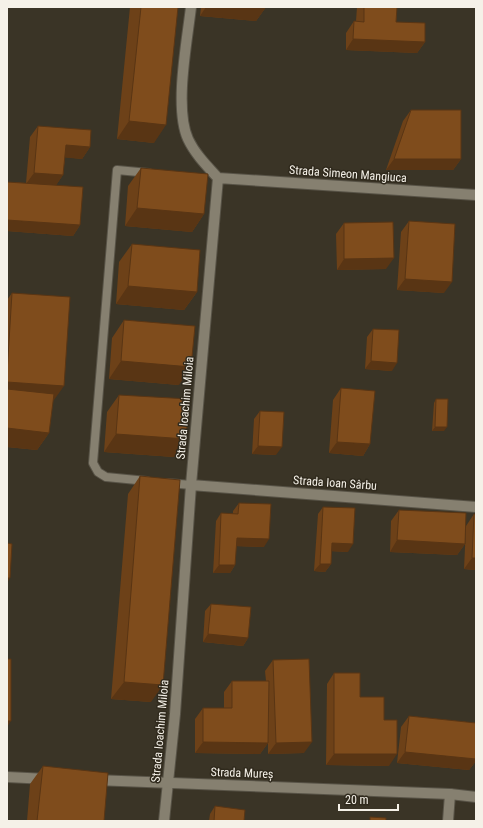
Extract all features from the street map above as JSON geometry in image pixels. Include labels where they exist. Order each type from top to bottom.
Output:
[{"type":"street","points":[[191,7],[182,92],[182,117],[188,138],[214,178]]},
{"type":"street","name":"Strada Simeon Mangiuca","points":[[214,178],[476,195]]},
{"type":"street","name":"Strada Ioachim Miloia","points":[[164,821],[175,714],[214,178]]},
{"type":"street","name":"Strada Ioan Sârbu","points":[[191,486],[476,507]]},
{"type":"street","points":[[7,778],[58,779]]},
{"type":"street","name":"Strada Mureș","points":[[88,780],[476,796]]},
{"type":"street","points":[[448,821],[450,794]]},
{"type":"lane","points":[[156,173],[117,170],[93,463],[98,472],[106,477],[191,486]]},
{"type":"building","points":[[141,7],[178,7],[166,125],[129,121]]},
{"type":"building","points":[[364,7],[397,7],[396,22],[425,23],[425,42],[353,39],[354,21],[364,22]]},
{"type":"building","points":[[411,110],[461,110],[461,159],[394,159]]},
{"type":"building","points":[[38,126],[91,130],[90,147],[66,145],[63,175],[34,173]]},
{"type":"building","points":[[141,168],[208,174],[204,214],[137,208]]},
{"type":"building","points":[[7,182],[83,187],[80,225],[7,220]]},
{"type":"building","points":[[409,221],[455,224],[452,282],[405,279]]},
{"type":"building","points":[[393,222],[394,258],[344,259],[344,223]]},
{"type":"building","points":[[132,244],[200,250],[197,292],[128,286]]},
{"type":"building","points":[[12,293],[70,297],[64,386],[7,382]]},
{"type":"building","points":[[124,320],[195,326],[191,367],[121,361]]},
{"type":"building","points":[[373,329],[399,330],[397,363],[371,361]]},
{"type":"building","points":[[341,388],[375,391],[370,444],[337,442]]},
{"type":"building","points":[[7,389],[54,394],[49,433],[7,428]]},
{"type":"building","points":[[119,395],[189,399],[186,439],[116,434]]},
{"type":"building","points":[[436,399],[448,399],[447,427],[435,427]]},
{"type":"building","points":[[260,411],[284,412],[282,447],[258,446]]},
{"type":"building","points":[[140,476],[180,480],[163,685],[124,682]]},
{"type":"building","points":[[239,503],[271,504],[269,539],[237,538],[235,565],[219,565],[221,513],[238,514]]},
{"type":"building","points":[[323,507],[355,508],[353,544],[332,543],[331,564],[320,564]]},
{"type":"building","points":[[399,510],[466,513],[465,544],[397,540]]},
{"type":"building","points":[[474,514],[476,514],[476,558],[472,558]]},
{"type":"building","points":[[7,543],[12,544],[10,578],[7,578]]},
{"type":"building","points":[[211,604],[251,607],[248,638],[208,634]]},
{"type":"building","points":[[7,659],[11,659],[11,721],[7,721]]},
{"type":"building","points":[[309,659],[312,742],[276,743],[273,660]]},
{"type":"building","points":[[334,673],[360,673],[360,697],[384,697],[384,720],[397,720],[397,754],[334,754]]},
{"type":"building","points":[[232,681],[269,681],[268,743],[203,742],[203,708],[232,708]]},
{"type":"building","points":[[409,716],[476,723],[476,759],[405,752]]},
{"type":"building","points":[[43,766],[108,773],[104,821],[37,821]]},
{"type":"building","points":[[215,806],[245,810],[244,821],[214,821]]},
{"type":"building","points":[[370,817],[386,818],[386,821],[370,821]]}]
